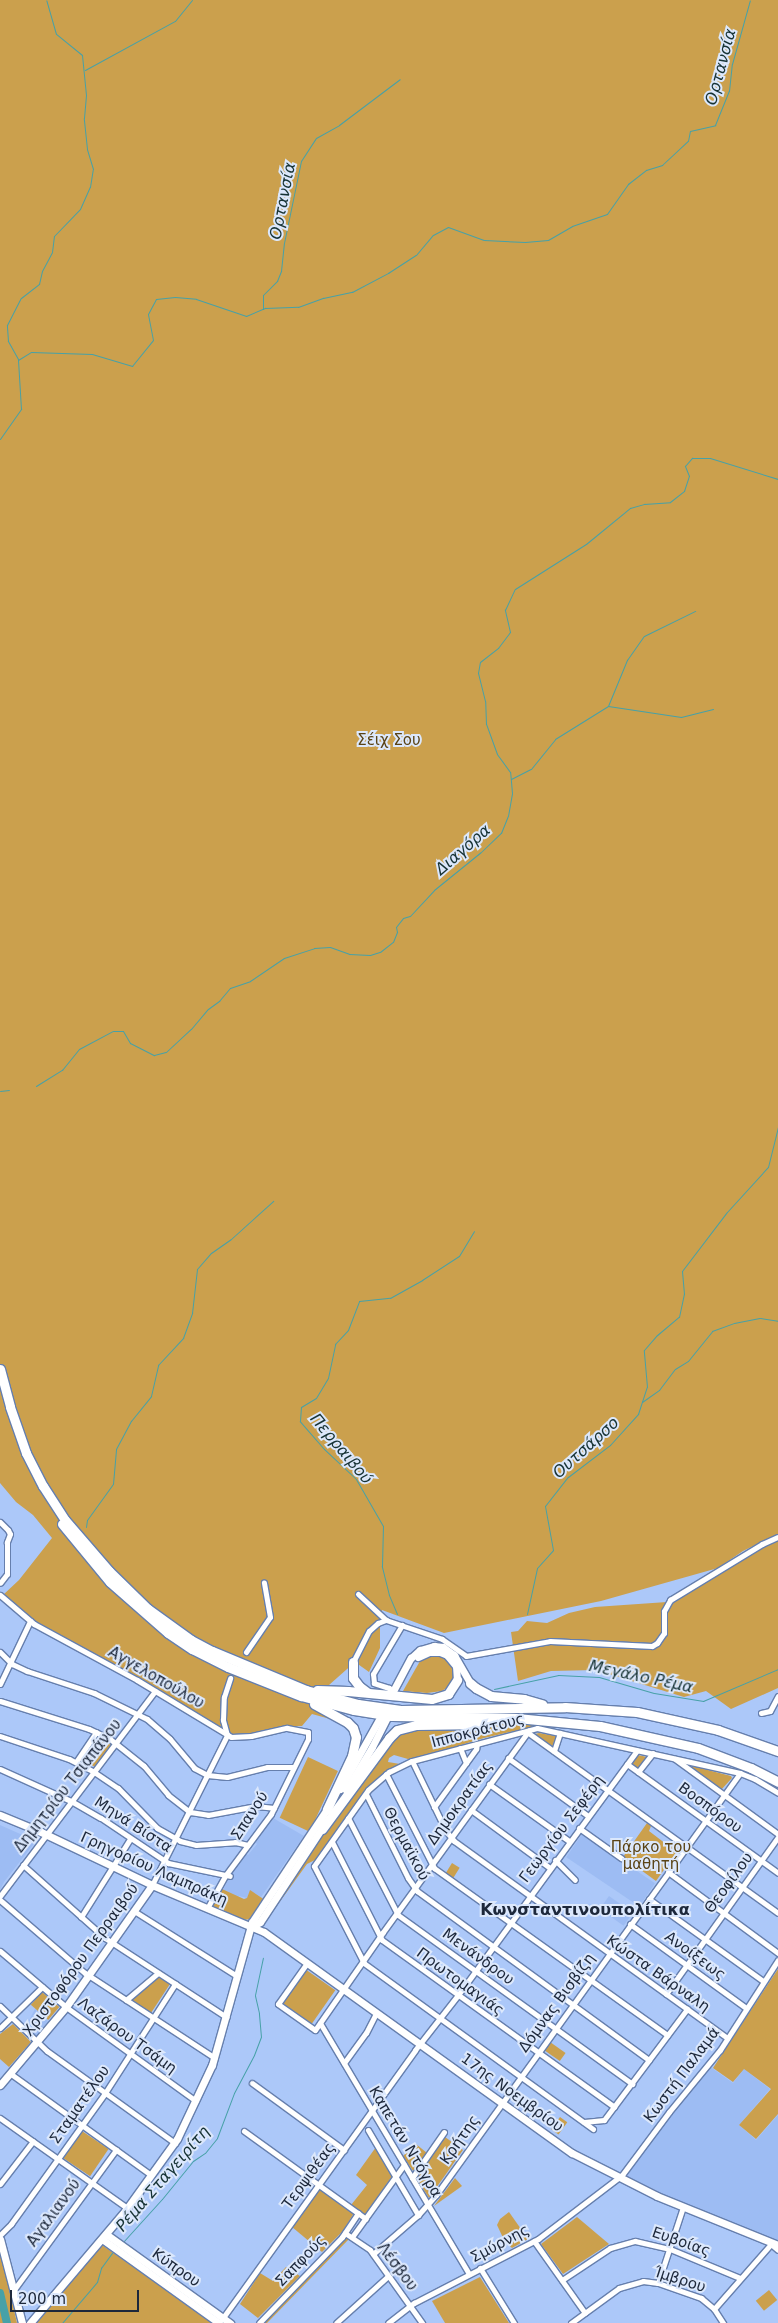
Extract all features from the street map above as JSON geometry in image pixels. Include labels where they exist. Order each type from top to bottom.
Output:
[{"type":"highway","points":[[0,1369],[19,1437],[36,1474],[65,1520],[109,1571],[148,1609],[191,1640],[250,1669],[345,1702],[401,1710],[549,1706],[647,1714],[718,1730],[778,1751]]},
{"type":"highway","points":[[0,1394],[14,1440],[33,1480],[70,1535],[106,1578],[153,1622],[179,1641],[228,1667],[285,1690],[329,1704],[386,1715],[517,1718],[589,1724],[686,1745],[739,1763],[778,1782]]},
{"type":"highway","points":[[353,1662],[352,1672],[356,1683],[372,1694]]},
{"type":"highway","points":[[306,1690],[372,1694],[413,1699],[440,1698],[452,1690],[457,1680]]},
{"type":"highway","points":[[470,1683],[491,1696],[524,1699],[549,1706]]},
{"type":"highway","points":[[285,1690],[345,1720],[355,1733],[354,1750],[327,1809]]},
{"type":"highway","points":[[322,1829],[389,1738],[399,1729],[427,1725],[500,1722],[517,1718]]},
{"type":"street","points":[[0,1522],[10,1534],[7,1544],[8,1573],[0,1583]]},
{"type":"street","points":[[460,1663],[466,1656],[550,1642],[655,1645],[664,1633],[664,1610],[670,1600],[762,1544],[778,1537]]},
{"type":"street","points":[[246,1652],[270,1617],[264,1583]]},
{"type":"street","points":[[358,1594],[386,1620],[442,1639],[466,1656]]},
{"type":"street","name":"Αγγελοπούλου","points":[[0,1595],[30,1621],[227,1734],[239,1738],[292,1728],[307,1731],[309,1735]]},
{"type":"street","points":[[353,1662],[369,1631],[386,1620]]},
{"type":"street","points":[[0,1684],[30,1621]]},
{"type":"street","points":[[394,1694],[388,1688],[374,1682],[372,1674],[402,1625]]},
{"type":"street","points":[[394,1694],[411,1658],[425,1647],[443,1647],[454,1655],[470,1683]]},
{"type":"street","points":[[0,1652],[10,1662],[41,1677],[100,1696],[139,1714],[161,1730],[194,1768],[206,1775],[228,1777],[267,1766],[292,1767]]},
{"type":"street","points":[[394,1694],[414,1661],[429,1652],[440,1652],[453,1660],[457,1680]]},
{"type":"street","points":[[227,1734],[223,1720],[224,1697],[230,1678]]},
{"type":"street","name":"Δημητρίου Τσιαπάνου","points":[[0,1898],[155,1691]]},
{"type":"street","points":[[761,1713],[770,1711],[778,1696]]},
{"type":"street","points":[[0,1701],[96,1732],[117,1743],[144,1766],[170,1797],[190,1812],[208,1815],[256,1806],[274,1808]]},
{"type":"street","points":[[30,2323],[104,2237],[174,2143],[196,2101],[214,2058],[251,1927],[384,1716],[367,1755],[322,1829],[260,1922],[251,1927]]},
{"type":"street","name":"Ιπποκράτους","points":[[362,1962],[314,1866],[366,1794],[386,1774],[412,1762],[504,1736],[541,1728],[740,1774],[755,1779],[778,1793]]},
{"type":"street","points":[[528,1731],[778,1913]]},
{"type":"street","name":"Δημοκρατίας","points":[[307,1963],[278,2004],[315,2030],[379,1937],[528,1731]]},
{"type":"street","points":[[76,1762],[96,1732]]},
{"type":"street","points":[[554,1751],[560,1733]]},
{"type":"street","name":"Χριστοφόρου Περραιβού","points":[[0,2085],[38,2043],[66,2007],[152,1885],[190,1812],[227,1734]]},
{"type":"street","name":"Σπανού","points":[[207,1908],[248,1844],[274,1808],[309,1735]]},
{"type":"street","points":[[0,1736],[76,1762],[94,1772],[118,1788],[157,1828],[176,1839],[196,1845],[235,1842],[248,1844]]},
{"type":"street","points":[[504,1736],[515,1738],[516,1746]]},
{"type":"street","points":[[434,1807],[466,1763],[477,1744]]},
{"type":"street","points":[[460,1748],[466,1763]]},
{"type":"street","name":"Γεωργίου Σεφέρη","points":[[420,2045],[458,1996],[528,1896],[637,1750]]},
{"type":"street","points":[[638,1772],[653,1753]]},
{"type":"street","points":[[508,1758],[588,1816]]},
{"type":"street","points":[[673,1758],[778,1835]]},
{"type":"street","name":"Κώστα Βάρναλη","points":[[412,1762],[451,1838],[608,1954],[727,2038]]},
{"type":"street","name":"Βοσπόρου","points":[[627,1764],[778,1873]]},
{"type":"street","name":"Μηνά Βίστα","points":[[0,1769],[71,1801],[105,1821],[165,1862],[227,1876]]},
{"type":"street","points":[[386,1774],[431,1865],[667,2035]]},
{"type":"street","name":"Δόμνας Βισβίζη","points":[[501,2103],[740,1774]]},
{"type":"street","points":[[490,1784],[569,1841]]},
{"type":"street","name":"Θερμαϊκού","points":[[366,1794],[415,1888],[649,2060]]},
{"type":"street","points":[[471,1810],[550,1868]]},
{"type":"street","name":"Γρηγορίου Λαμπράκη","points":[[1,1816],[41,1832],[152,1885],[251,1927]]},
{"type":"street","name":"Μενάνδρου","points":[[348,1818],[397,1914],[632,2084]]},
{"type":"street","points":[[579,1828],[621,1858]]},
{"type":"street","name":"Θεοφίλου","points":[[666,1994],[778,1835]]},
{"type":"street","points":[[81,1917],[130,1839]]},
{"type":"street","name":"Πρωτομαγιάς","points":[[332,1842],[379,1937],[614,2108]]},
{"type":"street","points":[[555,1860],[575,1880]]},
{"type":"street","points":[[23,1865],[111,1943],[226,2017]]},
{"type":"street","points":[[668,1872],[778,1953]]},
{"type":"street","points":[[0,1898],[89,1976],[214,2058]]},
{"type":"street","points":[[649,1899],[763,1981]]},
{"type":"street","points":[[134,1911],[237,1976]]},
{"type":"street","name":"Ανοίξεως","points":[[630,1924],[746,2008]]},
{"type":"street","name":"17ης Νοεμβρίου","points":[[251,1927],[271,1936],[572,2153],[618,2178],[683,2207],[775,2244]]},
{"type":"street","name":"Λαζάρου Τσάμη","points":[[0,1951],[66,2007],[196,2101]]},
{"type":"street","name":"Κωστή Παλαμά","points":[[618,2178],[626,2171],[727,2038],[778,1960]]},
{"type":"street","points":[[362,1962],[593,2129]]},
{"type":"street","points":[[126,2000],[158,1973]]},
{"type":"street","name":"Σταματέλου","points":[[0,2234],[11,2224],[105,2093],[175,1984]]},
{"type":"street","points":[[0,2028],[13,2018],[42,1987]]},
{"type":"street","points":[[0,2006],[38,2043],[174,2143]]},
{"type":"street","points":[[584,2122],[603,2121],[687,2009]]},
{"type":"street","points":[[344,2063],[366,2033],[376,2013]]},
{"type":"street","name":"Καπετάν Ντόγρα","points":[[320,2023],[469,2274]]},
{"type":"street","name":"Τερψιθέας","points":[[220,2322],[420,2045]]},
{"type":"street","points":[[11,2074],[151,2175]]},
{"type":"street","points":[[252,2083],[344,2150]]},
{"type":"street","points":[[386,2091],[392,2096]]},
{"type":"street","name":"Κρήτης","points":[[373,2254],[428,2205],[501,2103]]},
{"type":"street","points":[[0,2118],[127,2208]]},
{"type":"street","name":"Καπετάν Ντόγρα","points":[[368,2130],[418,2215]]},
{"type":"street","points":[[244,2131],[366,2219]]},
{"type":"street","points":[[412,2178],[444,2132]]},
{"type":"street","points":[[0,2184],[33,2141]]},
{"type":"street","name":"Αγαλιανού","points":[[13,2292],[116,2150]]},
{"type":"street","points":[[352,2237],[404,2165]]},
{"type":"street","name":"Σμύρνης","points":[[388,2323],[409,2305],[534,2241],[618,2178]]},
{"type":"street","points":[[658,2283],[683,2207]]},
{"type":"street","name":"Σαπφούς","points":[[259,2323],[345,2233],[358,2213]]},
{"type":"street","name":"Λέσβου","points":[[345,2233],[369,2248],[422,2323]]},
{"type":"street","name":"Κύπρου","points":[[104,2237],[220,2322],[230,2323]]},
{"type":"street","points":[[0,2239],[22,2323]]},
{"type":"street","points":[[534,2241],[584,2313]]},
{"type":"street","name":"Ευβοίας","points":[[562,2280],[607,2249],[618,2244],[637,2242],[670,2249],[740,2278]]},
{"type":"street","points":[[714,2309],[740,2278],[775,2244],[778,2250]]},
{"type":"street","points":[[480,2268],[514,2323]]},
{"type":"street","points":[[336,2323],[388,2276]]},
{"type":"street","name":"Ίμβρου","points":[[571,2323],[623,2286],[641,2282],[658,2283],[698,2297],[714,2309],[723,2323]]},
{"type":"shaded area","points":[[273,1818],[304,1836],[261,1897],[250,1891],[247,1898],[239,1896],[237,1898],[223,1890],[230,1876],[246,1854],[248,1855],[257,1844],[255,1842]]},
{"type":"shaded area","points":[[0,1825],[36,1841],[4,1882],[0,1890]]},
{"type":"shaded area","points":[[582,1834],[655,1883],[639,1906],[566,1857]]},
{"type":"shaded area","points":[[609,1896],[633,1913],[624,1926],[600,1909]]},
{"type":"shaded area","points":[[35,2009],[48,2021],[36,2036],[26,2026]]},
{"type":"shaded area","points":[[709,2066],[733,2083],[744,2069],[770,2089],[739,2125],[756,2140],[778,2115],[778,2244],[624,2179],[671,2113]]},
{"type":"green space","name":"Σέιχ Σου","points":[[0,0],[778,0],[778,1534],[743,1551],[718,1568],[601,1601],[444,1633],[382,1610],[380,1619],[380,1648],[369,1672],[355,1662],[329,1685],[313,1706],[341,1722],[312,1714],[302,1726],[279,1727],[251,1734],[231,1734],[126,1671],[34,1621],[3,1595],[19,1580],[52,1538],[33,1515],[16,1502],[0,1483]]},
{"type":"green space","points":[[778,1541],[778,1688],[731,1709],[706,1691],[684,1697],[596,1670],[551,1671],[518,1681],[511,1632],[518,1631],[527,1621],[547,1623],[569,1613],[595,1607],[667,1602],[765,1545]]},
{"type":"green space","points":[[430,1655],[440,1655],[454,1666],[454,1683],[442,1691],[427,1693],[403,1691],[420,1661]]},
{"type":"green space","points":[[540,1722],[541,1725],[484,1738],[421,1757],[408,1759],[394,1755],[389,1758],[388,1762],[400,1764],[380,1776],[370,1786],[317,1859],[307,1864],[263,1925],[331,1819],[391,1738],[404,1729]]},
{"type":"green space","points":[[535,1734],[556,1736],[552,1747]]},
{"type":"green space","points":[[96,1737],[112,1744],[95,1767],[81,1759]]},
{"type":"green space","points":[[638,1755],[647,1757],[638,1769],[632,1764]]},
{"type":"green space","points":[[308,1757],[338,1771],[310,1832],[280,1818]]},
{"type":"green space","points":[[692,1766],[731,1776],[732,1778],[721,1790],[691,1769]]},
{"type":"green space","name":"Πάρκο του μαθητή","points":[[647,1823],[651,1826],[649,1831],[666,1844],[668,1842],[677,1848],[680,1847],[656,1881],[623,1857]]},
{"type":"green space","points":[[452,1863],[460,1868],[453,1878],[446,1873]]},
{"type":"green space","points":[[222,1889],[244,1899],[247,1898],[250,1890],[265,1900],[250,1919],[244,1920],[213,1906]]},
{"type":"green space","points":[[305,1969],[335,1990],[312,2024],[281,2003]]},
{"type":"green space","points":[[778,1969],[778,2114],[756,2139],[739,2125],[771,2089],[744,2069],[733,2082],[713,2068]]},
{"type":"green space","points":[[158,1977],[170,1984],[151,2013],[132,2000]]},
{"type":"green space","points":[[42,1992],[59,2007],[48,2020],[31,2005]]},
{"type":"green space","points":[[13,2024],[31,2042],[9,2067],[0,2059],[0,2034]]},
{"type":"green space","points":[[550,2042],[566,2053],[560,2061],[544,2050]]},
{"type":"green space","points":[[560,2117],[567,2122],[558,2134],[551,2129]]},
{"type":"green space","points":[[82,2131],[109,2149],[90,2176],[64,2158]]},
{"type":"green space","points":[[445,2137],[463,2150],[429,2198],[415,2176]]},
{"type":"green space","points":[[416,2144],[427,2153],[413,2171],[403,2156]]},
{"type":"green space","points":[[376,2147],[392,2176],[366,2215],[351,2205],[367,2185],[356,2175]]},
{"type":"green space","points":[[455,2178],[462,2186],[434,2206]]},
{"type":"green space","points":[[319,2189],[354,2213],[343,2231],[322,2252],[292,2227]]},
{"type":"green space","points":[[509,2212],[528,2239],[512,2248],[505,2242],[497,2225],[500,2219]]},
{"type":"green space","points":[[577,2217],[609,2244],[563,2274],[541,2244]]},
{"type":"green space","points":[[345,2237],[349,2239],[267,2323],[262,2323]]},
{"type":"green space","points":[[102,2245],[213,2323],[36,2323]]},
{"type":"green space","points":[[0,2249],[17,2323],[0,2323]]},
{"type":"green space","points":[[286,2267],[300,2276],[258,2318],[240,2304],[260,2273],[273,2281]]},
{"type":"green space","points":[[480,2277],[509,2323],[445,2323],[432,2301]]},
{"type":"green space","points":[[769,2290],[777,2300],[764,2311],[756,2301]]},
{"type":"waterway","name":"Ορτανσία","points":[[18,359],[8,341],[7,325],[21,298],[39,284],[42,271],[52,252],[54,236],[80,209],[90,187],[93,169],[87,149],[84,118],[86,95],[82,55],[56,34],[46,0]]},
{"type":"waterway","name":"Ορτανσία","points":[[85,70],[175,21],[192,0]]},
{"type":"waterway","name":"Ορτανσία","points":[[0,439],[21,409],[18,360],[31,352],[92,354],[132,366],[153,340],[148,314],[156,299],[175,297],[196,299],[246,316],[265,308],[298,307],[323,298],[352,292],[388,273],[416,255],[433,235],[448,227],[484,240],[525,242],[548,240],[572,226],[607,214],[628,184],[646,170],[662,165],[688,141],[690,131],[715,125],[729,91],[732,64],[750,0]]},
{"type":"waterway","name":"Ορτανσία","points":[[263,309],[263,295],[277,281],[281,271],[284,243],[301,161],[316,138],[339,125],[400,79]]},
{"type":"waterway","name":"Διαγόρα","points":[[36,1086],[62,1070],[79,1049],[113,1031],[123,1031],[130,1043],[154,1055],[166,1052],[230,988],[250,981],[284,958],[314,948],[330,947],[349,954],[370,955],[380,952],[393,942],[397,932],[396,927],[403,918],[410,916],[434,890],[481,852],[501,833],[508,816],[512,793],[510,772],[497,754],[486,724],[485,701],[478,673],[480,662],[498,648],[510,632],[505,610],[515,589],[586,544],[630,508],[644,504],[670,502],[684,491],[689,476],[685,466],[692,458],[710,458],[778,479]]},
{"type":"waterway","points":[[511,779],[531,769],[555,739],[608,706],[627,660],[644,636],[695,611]]},
{"type":"waterway","points":[[608,706],[681,717],[713,709]]},
{"type":"waterway","points":[[0,1091],[9,1090]]},
{"type":"waterway","name":"Ουτσάρσο","points":[[527,1614],[537,1568],[553,1550],[545,1506],[568,1477],[610,1445],[638,1414],[647,1387],[644,1350],[656,1336],[679,1317],[684,1294],[682,1271],[727,1212],[768,1167],[778,1127]]},
{"type":"waterway","points":[[86,1527],[87,1520],[113,1484],[116,1449],[131,1421],[151,1396],[158,1365],[183,1338],[192,1313],[197,1269],[211,1253],[231,1239],[273,1201]]},
{"type":"waterway","name":"Περραιβού","points":[[397,1614],[389,1595],[382,1566],[383,1526],[356,1479],[324,1449],[300,1421],[301,1407],[316,1398],[328,1378],[335,1344],[348,1330],[359,1301],[390,1298],[422,1280],[459,1256],[474,1231]]},
{"type":"waterway","points":[[642,1402],[659,1390],[675,1369],[688,1361],[712,1331],[734,1323],[760,1318],[778,1321]]},
{"type":"waterway","name":"Μεγάλο Ρέμα","points":[[494,1689],[558,1675],[599,1677],[654,1693],[703,1701],[778,1669]]},
{"type":"waterway","name":"Ρέμα Σταγειρίτη","points":[[123,2242],[193,2161],[205,2153],[217,2138],[234,2093],[254,2055],[261,2037],[255,1995],[263,1958]]},
{"type":"waterway","name":"Ρέμα Σταγειρίτη","points":[[62,2323],[97,2282],[101,2268],[112,2253]]},
{"type":"waterway","points":[[0,2293],[7,2323]]},
{"type":"waterway","points":[[643,2323],[658,2323]]},
{"type":"district","name":"Κωνσταντινουπολίτικα","points":[[585,1910]]}]
